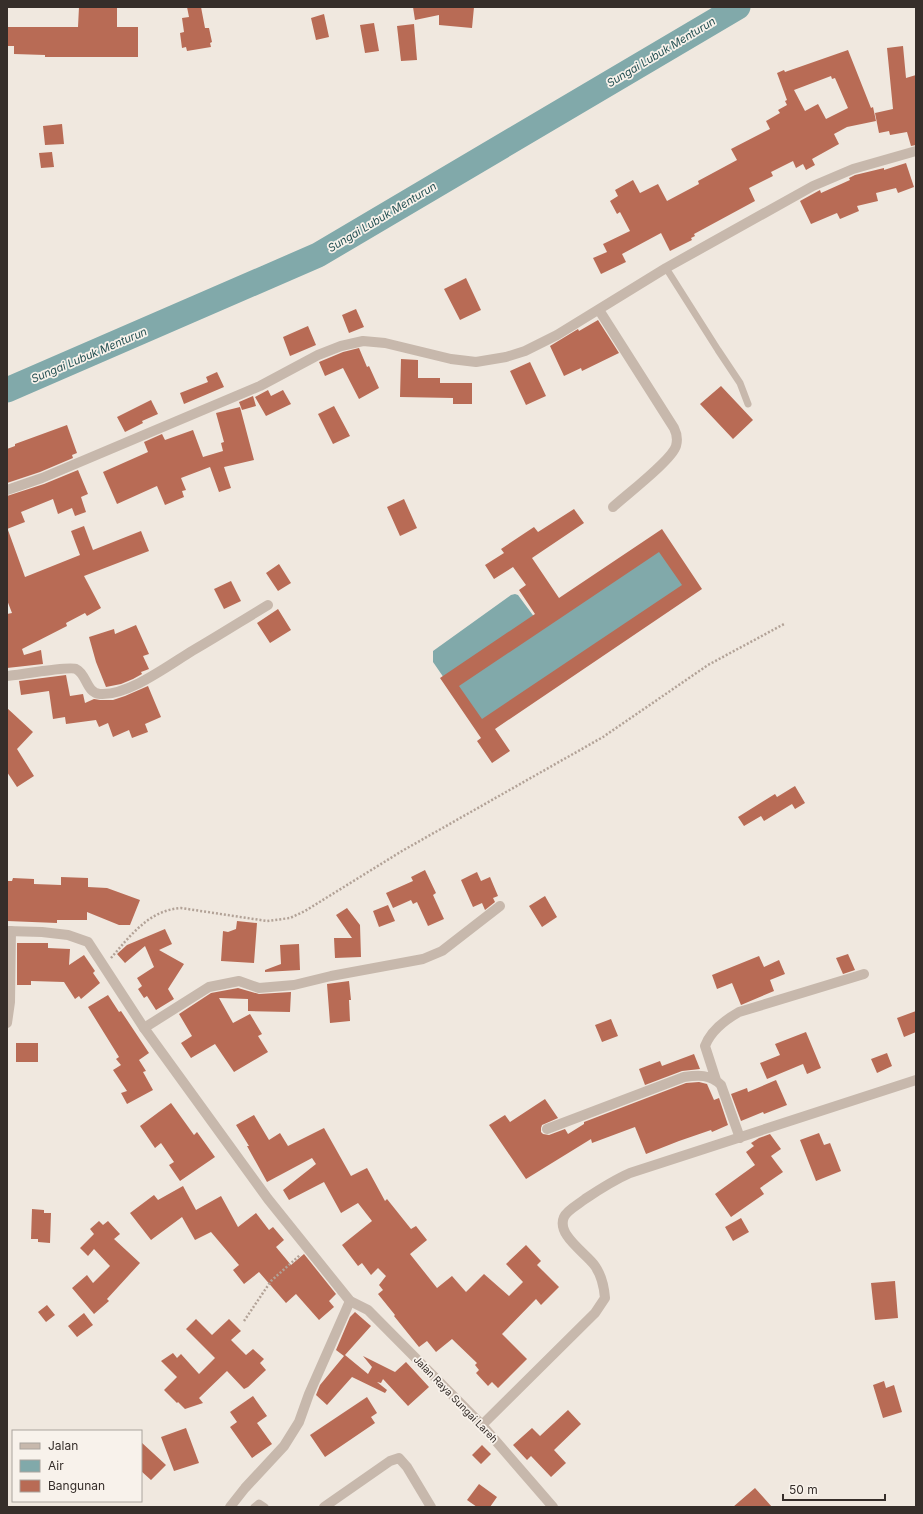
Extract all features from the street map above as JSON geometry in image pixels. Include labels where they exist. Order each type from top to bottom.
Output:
[{"type":"street","points":[[7,490],[42,478],[260,386],[318,355],[341,346],[363,341],[385,343],[451,359],[476,362],[506,357],[525,351],[558,335],[666,268],[812,186],[853,169],[916,151]]},
{"type":"street","points":[[599,310],[674,428],[677,441],[676,448],[669,459],[613,507]]},
{"type":"street","points":[[7,676],[68,667],[75,668],[82,673],[91,689],[98,694],[111,694],[136,685],[268,605]]},
{"type":"street","points":[[144,1028],[209,987],[239,981],[259,988],[294,986],[331,976],[423,959],[442,951],[500,906]]},
{"type":"street","points":[[7,1023],[10,1002],[9,931],[42,932],[68,935],[88,942],[144,1028],[268,1199],[350,1300],[309,1394],[299,1422],[284,1446],[245,1488],[230,1507]]},
{"type":"street","points":[[716,1080],[705,1046],[712,1032],[728,1018],[739,1012],[864,974]]},
{"type":"street","points":[[548,1129],[684,1077],[696,1075],[707,1076],[716,1080],[721,1085],[740,1138]]},
{"type":"street","points":[[482,1425],[595,1313],[605,1298],[603,1279],[595,1265],[567,1237],[563,1227],[564,1216],[574,1207],[616,1179],[630,1173],[916,1080]]},
{"type":"street","name":"Jalan Raya Sungai Lareh","points":[[350,1300],[368,1310],[482,1425],[553,1507]]},
{"type":"street","points":[[324,1507],[390,1461],[399,1458],[407,1467],[431,1507]]},
{"type":"lane","points":[[666,268],[740,382],[748,404]]},
{"type":"lane","points":[[254,1507],[258,1503],[265,1507]]},
{"type":"path","points":[[104,966],[137,928],[162,911],[170,908],[181,908],[267,921],[290,918],[402,851],[603,737],[708,665],[784,624]]},
{"type":"path","points":[[244,1321],[271,1281],[307,1248]]},
{"type":"water","points":[[660,548],[685,585],[486,721],[473,720],[433,662],[433,651],[511,595],[518,595],[535,618]]},
{"type":"building","points":[[79,7],[117,7],[117,27],[138,27],[138,57],[45,57],[45,55],[14,54],[14,46],[7,46],[7,27],[78,27]]},
{"type":"building","points":[[187,7],[201,7],[205,28],[209,28],[212,42],[210,43],[211,47],[187,51],[186,47],[182,48],[180,33],[184,32],[182,18],[189,17]]},
{"type":"building","points":[[413,7],[474,7],[472,28],[439,25],[439,15],[415,20]]},
{"type":"building","points":[[324,14],[329,37],[316,40],[311,18]]},
{"type":"building","points":[[374,23],[379,51],[365,53],[360,25]]},
{"type":"building","points":[[414,24],[417,60],[401,61],[397,26]]},
{"type":"building","points":[[903,46],[906,78],[916,75],[916,145],[911,146],[907,132],[890,135],[889,131],[879,133],[875,113],[893,109],[887,48]]},
{"type":"building","points":[[848,50],[871,108],[873,107],[876,121],[847,127],[834,134],[839,144],[812,159],[815,165],[806,170],[803,164],[796,168],[793,161],[771,172],[773,176],[749,188],[755,201],[694,234],[695,236],[691,238],[692,240],[670,251],[661,233],[622,254],[626,262],[601,274],[593,258],[607,252],[603,244],[630,231],[620,212],[617,214],[610,201],[618,196],[615,190],[633,180],[640,193],[658,184],[667,201],[699,184],[698,181],[737,160],[731,149],[770,129],[766,121],[780,113],[778,110],[787,105],[785,101],[787,100],[777,73],[784,70],[785,72]],"holes":[[[831,76],[832,79],[835,78],[848,108],[826,119],[818,104],[805,111],[794,90]]]},
{"type":"building","points":[[62,124],[64,144],[45,145],[43,126]]},
{"type":"building","points":[[52,152],[54,167],[41,168],[39,153]]},
{"type":"building","points":[[906,163],[914,187],[898,193],[896,188],[876,193],[878,201],[857,206],[859,211],[840,219],[837,213],[811,224],[800,201],[820,190],[821,193],[850,180],[849,178],[855,175],[884,168],[884,170]]},
{"type":"building","points":[[466,278],[481,310],[460,320],[444,289]]},
{"type":"building","points":[[356,309],[364,327],[349,333],[342,315]]},
{"type":"building","points":[[598,320],[619,353],[582,371],[581,368],[564,376],[550,346],[578,329],[579,331]]},
{"type":"building","points":[[308,326],[316,345],[290,356],[283,337]]},
{"type":"building","points":[[359,348],[367,367],[369,366],[379,388],[359,399],[343,368],[325,376],[319,362],[343,352]]},
{"type":"building","points":[[401,359],[418,360],[418,378],[440,378],[440,383],[472,383],[472,404],[453,404],[453,398],[400,397]]},
{"type":"building","points":[[530,362],[546,396],[526,405],[510,371]]},
{"type":"building","points":[[217,372],[224,387],[184,404],[180,393],[208,382],[206,377]]},
{"type":"building","points":[[721,386],[753,420],[733,439],[700,404]]},
{"type":"building","points":[[268,390],[271,396],[283,390],[291,404],[266,416],[255,397]]},
{"type":"building","points":[[253,396],[256,406],[242,410],[239,402]]},
{"type":"building","points":[[151,400],[158,414],[142,421],[143,423],[125,432],[117,417]]},
{"type":"building","points":[[334,406],[350,436],[333,444],[318,414]]},
{"type":"building","points":[[240,407],[254,460],[224,467],[231,488],[219,492],[210,467],[181,478],[186,490],[182,491],[184,497],[165,505],[157,486],[117,504],[103,472],[148,452],[144,442],[162,434],[165,440],[193,430],[203,457],[223,451],[221,443],[224,442],[216,413]]},
{"type":"building","points":[[67,425],[77,453],[72,455],[73,458],[40,472],[7,483],[7,449],[15,446],[15,444]]},
{"type":"building","points":[[78,470],[88,494],[81,497],[86,512],[75,516],[72,508],[58,514],[53,499],[21,512],[25,522],[7,529],[7,496],[44,484]]},
{"type":"building","points":[[404,499],[417,528],[400,536],[387,507]]},
{"type":"building","points":[[574,509],[584,523],[532,558],[559,598],[662,529],[702,589],[495,729],[510,751],[492,763],[477,741],[481,738],[440,678],[535,614],[519,590],[526,585],[513,567],[494,579],[485,565],[504,553],[501,549],[534,527],[538,532]],"holes":[[[659,552],[682,585],[482,719],[459,686]]]},
{"type":"building","points":[[84,526],[93,550],[141,531],[149,551],[84,576],[101,608],[87,616],[85,613],[66,623],[67,626],[22,649],[24,655],[41,650],[43,664],[7,668],[7,614],[12,613],[7,600],[7,531],[8,530],[25,577],[80,555],[71,531]]},
{"type":"building","points":[[279,564],[291,583],[278,591],[266,573]]},
{"type":"building","points":[[231,581],[241,601],[224,609],[214,589]]},
{"type":"building","points":[[278,609],[291,630],[270,643],[257,623]]},
{"type":"building","points":[[136,625],[149,654],[143,656],[149,669],[141,672],[142,674],[133,679],[121,684],[106,687],[96,662],[89,637],[114,629],[115,634]]},
{"type":"building","points":[[66,675],[70,696],[83,694],[85,703],[94,699],[113,700],[148,686],[161,717],[145,724],[148,732],[132,738],[129,730],[113,737],[108,723],[99,727],[96,720],[66,724],[65,717],[53,719],[49,691],[21,695],[19,681]]},
{"type":"building","points":[[7,708],[33,732],[17,749],[34,776],[17,787],[7,772]]},
{"type":"building","points":[[795,786],[805,803],[795,809],[792,804],[764,821],[761,816],[744,826],[738,817],[775,794],[777,797]]},
{"type":"building","points":[[425,870],[436,893],[433,895],[444,919],[428,926],[417,902],[413,904],[411,900],[393,908],[386,893],[413,881],[411,877]]},
{"type":"building","points":[[477,872],[481,881],[490,877],[498,896],[493,898],[495,902],[485,910],[482,903],[473,907],[461,880]]},
{"type":"building","points":[[61,877],[88,878],[88,887],[107,888],[140,900],[130,925],[119,925],[87,912],[87,920],[57,920],[57,923],[7,921],[7,881],[12,881],[13,878],[34,879],[34,884],[61,885]]},
{"type":"building","points":[[545,896],[557,917],[542,927],[529,906]]},
{"type":"building","points":[[388,905],[395,921],[379,927],[373,911]]},
{"type":"building","points":[[347,908],[360,925],[361,957],[335,958],[334,938],[352,938],[336,915]]},
{"type":"building","points":[[237,921],[257,923],[254,963],[221,961],[223,931],[228,932],[236,929]]},
{"type":"building","points":[[165,929],[172,944],[159,950],[184,964],[168,989],[174,999],[156,1010],[147,996],[144,998],[138,989],[142,986],[137,978],[154,967],[145,946],[125,963],[117,954],[127,945]]},
{"type":"building","points":[[17,943],[48,943],[48,948],[70,949],[69,965],[84,955],[95,971],[93,973],[100,983],[81,999],[79,996],[75,999],[64,982],[31,981],[31,985],[17,985]]},
{"type":"building","points":[[299,944],[300,970],[265,972],[265,970],[281,964],[280,945]]},
{"type":"building","points":[[848,954],[855,970],[843,974],[836,958]]},
{"type":"building","points":[[759,956],[764,967],[779,960],[785,974],[770,980],[774,991],[741,1005],[732,983],[717,989],[712,975]]},
{"type":"building","points":[[349,981],[351,1000],[349,1000],[350,1021],[330,1023],[327,984]]},
{"type":"building","points":[[238,988],[259,994],[291,992],[290,1012],[248,1011],[248,999],[219,998],[233,1023],[250,1014],[262,1034],[258,1036],[268,1052],[234,1072],[215,1044],[191,1058],[181,1043],[192,1036],[179,1014],[211,993]]},
{"type":"building","points":[[108,995],[119,1012],[121,1011],[149,1053],[139,1060],[146,1071],[143,1072],[153,1090],[127,1104],[121,1093],[127,1091],[113,1070],[121,1065],[116,1059],[119,1057],[88,1007]]},
{"type":"building","points":[[916,1011],[916,1032],[904,1037],[897,1018]]},
{"type":"building","points":[[611,1019],[618,1036],[602,1042],[595,1025]]},
{"type":"building","points":[[806,1032],[821,1068],[807,1074],[803,1064],[767,1079],[760,1063],[780,1055],[775,1044]]},
{"type":"building","points":[[16,1043],[38,1043],[38,1062],[16,1062]]},
{"type":"building","points":[[887,1053],[892,1066],[877,1073],[871,1059]]},
{"type":"building","points":[[694,1054],[700,1069],[682,1071],[645,1085],[639,1069],[660,1061],[662,1066]]},
{"type":"building","points":[[776,1080],[787,1105],[764,1114],[763,1112],[741,1121],[731,1094],[747,1088],[748,1092]]},
{"type":"building","points":[[699,1082],[707,1084],[714,1100],[719,1098],[728,1125],[712,1132],[711,1130],[646,1154],[635,1127],[592,1143],[591,1139],[526,1179],[489,1125],[505,1115],[510,1122],[545,1099],[558,1118],[542,1125],[541,1132],[549,1135],[565,1129],[568,1134],[584,1124],[584,1122],[686,1083]]},
{"type":"building","points":[[171,1103],[194,1135],[197,1132],[215,1157],[180,1181],[169,1165],[174,1162],[161,1143],[155,1148],[140,1126]]},
{"type":"building","points":[[254,1115],[269,1140],[280,1133],[288,1146],[324,1128],[351,1176],[367,1168],[385,1201],[387,1199],[411,1229],[416,1226],[427,1240],[410,1254],[437,1288],[452,1276],[466,1292],[484,1274],[509,1296],[523,1282],[506,1264],[526,1245],[541,1261],[537,1265],[559,1287],[541,1305],[536,1299],[502,1334],[527,1359],[498,1388],[492,1382],[488,1386],[476,1373],[479,1370],[475,1365],[477,1363],[452,1339],[436,1352],[427,1341],[419,1347],[394,1316],[395,1315],[378,1294],[383,1290],[379,1285],[386,1276],[378,1268],[371,1275],[362,1263],[358,1266],[342,1245],[372,1221],[358,1203],[341,1213],[324,1182],[289,1200],[283,1190],[316,1164],[312,1158],[267,1182],[247,1146],[249,1146],[236,1125]]},
{"type":"building","points":[[819,1133],[824,1145],[830,1143],[841,1171],[816,1181],[800,1140]]},
{"type":"building","points":[[770,1134],[781,1149],[771,1156],[783,1172],[760,1188],[764,1194],[731,1217],[715,1194],[755,1165],[746,1152],[754,1146],[751,1143]]},
{"type":"building","points":[[183,1186],[196,1210],[221,1196],[238,1227],[256,1213],[269,1230],[273,1227],[284,1240],[276,1247],[291,1265],[304,1254],[336,1294],[329,1301],[334,1307],[319,1320],[296,1294],[286,1303],[259,1272],[244,1284],[233,1270],[239,1265],[211,1232],[195,1240],[182,1217],[151,1240],[130,1213],[154,1195],[158,1200]]},
{"type":"building","points":[[32,1209],[44,1210],[44,1213],[51,1213],[50,1243],[38,1242],[38,1239],[31,1239]]},
{"type":"building","points":[[741,1218],[749,1232],[733,1241],[725,1227]]},
{"type":"building","points":[[99,1221],[103,1225],[108,1221],[120,1234],[114,1239],[140,1263],[107,1299],[109,1301],[94,1314],[72,1288],[87,1275],[93,1283],[110,1266],[94,1249],[88,1256],[80,1248],[94,1234],[90,1229]]},
{"type":"building","points":[[895,1281],[898,1318],[875,1320],[871,1283]]},
{"type":"building","points":[[47,1305],[55,1315],[46,1322],[38,1312]]},
{"type":"building","points":[[355,1312],[371,1326],[345,1355],[368,1374],[372,1367],[363,1356],[395,1372],[406,1362],[429,1387],[408,1406],[383,1379],[381,1383],[377,1382],[387,1390],[385,1393],[352,1377],[327,1405],[316,1395],[320,1385],[344,1356],[336,1350],[350,1317]]},
{"type":"building","points":[[84,1313],[93,1325],[77,1337],[68,1326]]},
{"type":"building","points":[[196,1319],[212,1335],[229,1319],[241,1331],[231,1340],[246,1355],[253,1349],[264,1359],[260,1363],[266,1370],[244,1389],[227,1371],[199,1398],[203,1403],[185,1409],[164,1390],[177,1377],[161,1361],[173,1353],[177,1358],[181,1354],[199,1374],[215,1358],[186,1329]]},
{"type":"building","points":[[884,1381],[886,1388],[894,1385],[902,1412],[883,1418],[873,1385]]},
{"type":"building","points":[[253,1396],[267,1416],[257,1423],[272,1444],[252,1458],[230,1427],[237,1422],[230,1412]]},
{"type":"building","points":[[367,1397],[377,1413],[371,1417],[375,1423],[325,1457],[310,1435]]},
{"type":"building","points":[[568,1410],[581,1424],[554,1450],[566,1463],[551,1477],[531,1456],[527,1460],[513,1445],[532,1428],[540,1436]]},
{"type":"building","points":[[186,1428],[199,1463],[174,1471],[161,1437]]},
{"type":"building","points":[[142,1443],[166,1465],[151,1480],[142,1472]]},
{"type":"building","points":[[482,1445],[491,1454],[481,1464],[472,1455]]},
{"type":"building","points":[[479,1484],[497,1497],[490,1507],[477,1507],[467,1500]]},
{"type":"building","points":[[755,1488],[772,1507],[733,1507]]},
{"type":"waterway","name":"Sungai Lubuk Menturun","points":[[7,390],[318,255],[738,7]]}]
